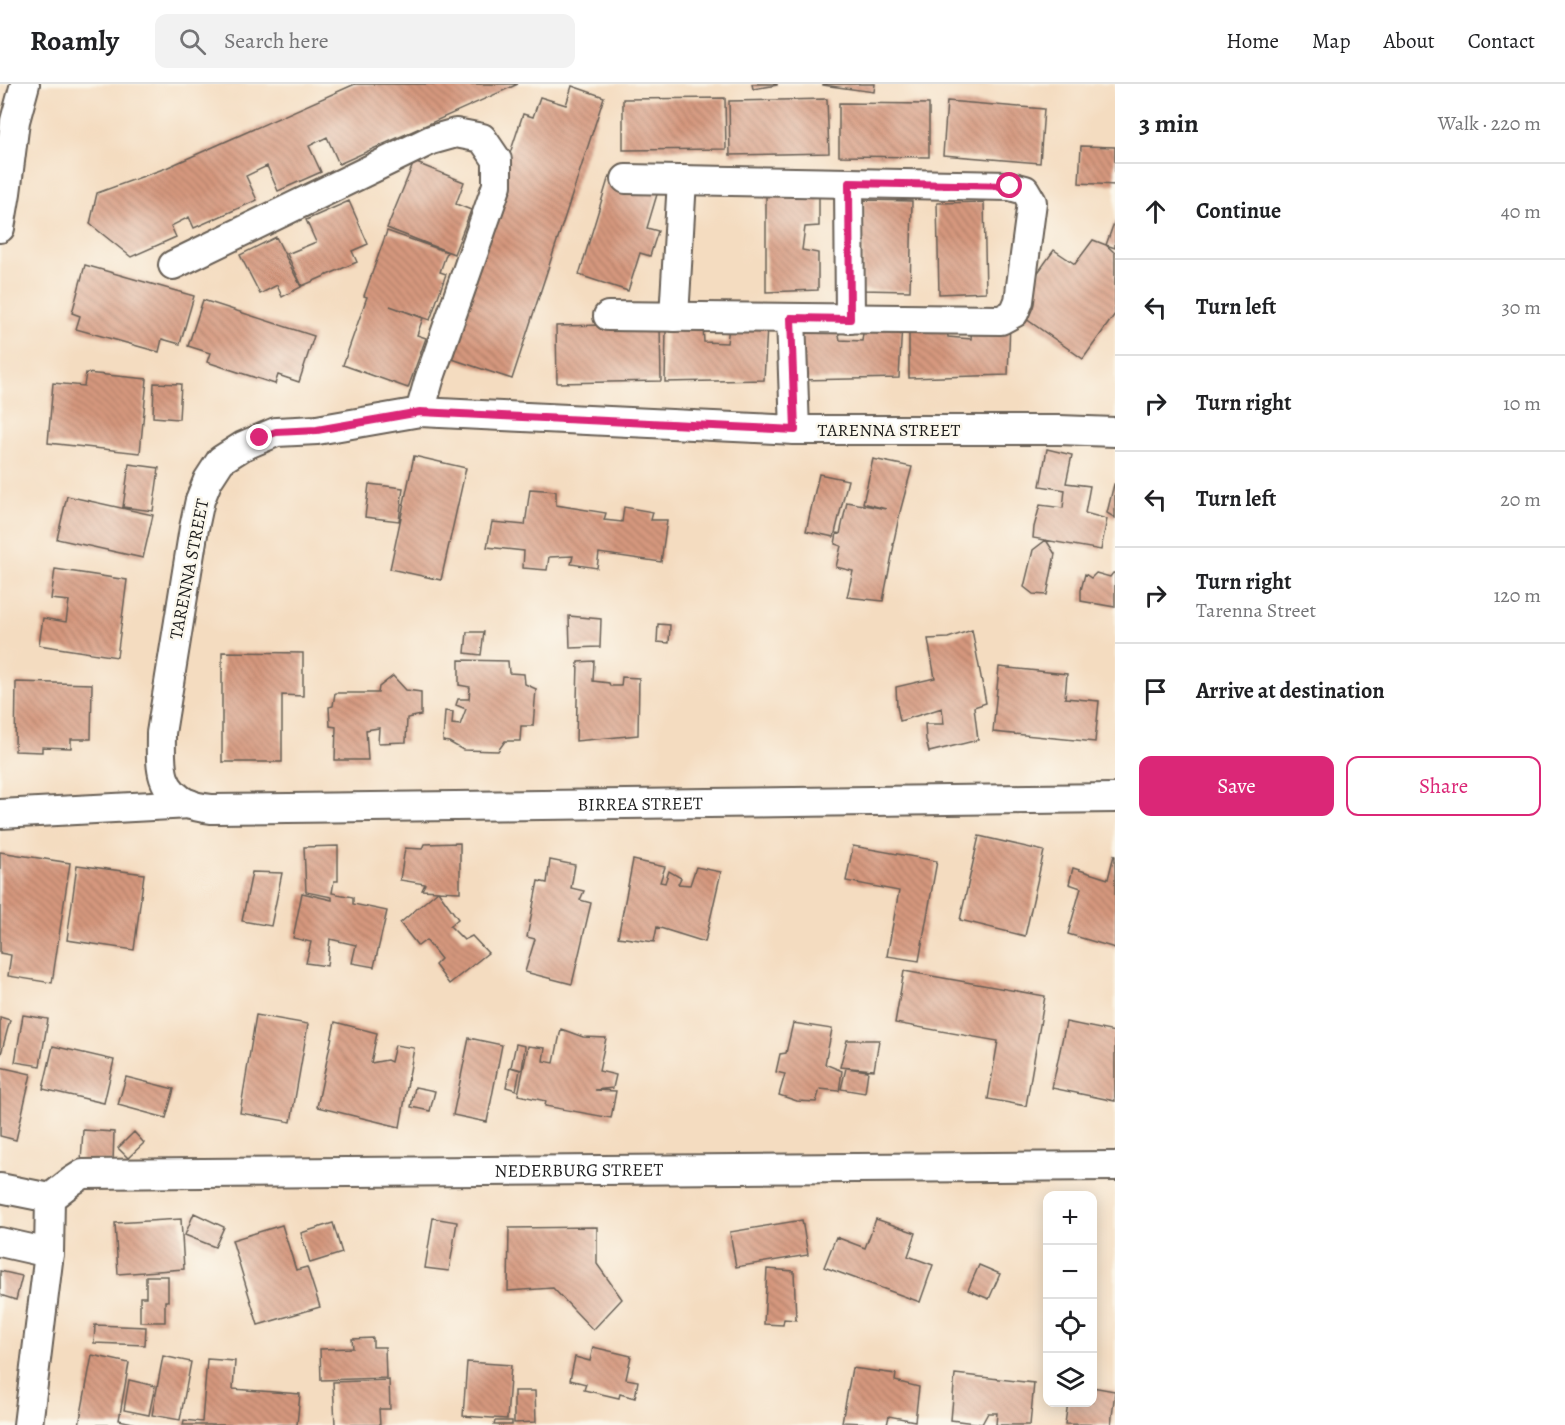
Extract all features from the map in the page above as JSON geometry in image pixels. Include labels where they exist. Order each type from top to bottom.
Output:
[{"type":"street","points":[[10,84],[15,121]]},
{"type":"street","points":[[0,228],[15,121],[25,84]]},
{"type":"street","points":[[173,265],[431,140],[456,133],[482,138],[497,160],[497,185],[420,412]]},
{"type":"street","points":[[608,316],[1001,320],[1014,313],[1019,301],[1032,202],[1025,190],[1010,186],[626,179]]},
{"type":"street","points":[[674,317],[682,180]]},
{"type":"street","points":[[849,183],[850,319]]},
{"type":"street","points":[[791,318],[795,430]]},
{"type":"street","name":"TARENNA STREET","points":[[180,798],[163,776],[161,733],[200,500],[208,480],[221,460],[243,446],[276,432],[317,430],[420,412],[795,430],[1115,432]]},
{"type":"street","name":"BIRREA STREET","points":[[0,814],[180,798],[212,809],[240,810],[1115,798]]},
{"type":"street","name":"NEDERBURG STREET","points":[[51,1198],[83,1174],[1115,1166]]},
{"type":"street","points":[[0,1188],[51,1198],[49,1253],[28,1425]]},
{"type":"street","points":[[0,1242],[49,1253]]},
{"type":"building","points":[[355,84],[518,84],[339,164],[327,137],[309,146],[321,172],[278,191],[267,166],[246,176],[257,200],[194,228],[189,217],[171,226],[176,237],[131,257],[90,224],[97,193],[166,168]]},
{"type":"building","points":[[752,84],[777,84],[777,85],[753,89]]},
{"type":"building","points":[[823,84],[875,84],[874,92]]},
{"type":"building","points":[[572,86],[604,97],[512,379],[443,356],[523,114],[533,117],[540,97],[566,105]]},
{"type":"building","points":[[725,98],[726,149],[623,150],[623,99]]},
{"type":"building","points":[[827,99],[829,153],[730,155],[729,101]]},
{"type":"building","points":[[947,101],[1044,109],[1040,163],[943,155]]},
{"type":"building","points":[[839,103],[929,104],[929,157],[839,156]]},
{"type":"building","points":[[1081,146],[1115,147],[1115,185],[1079,183]]},
{"type":"building","points":[[414,162],[464,182],[456,204],[471,210],[454,254],[387,228]]},
{"type":"building","points":[[609,176],[658,191],[647,228],[658,231],[650,256],[640,253],[628,291],[579,275]]},
{"type":"building","points":[[766,186],[819,189],[819,226],[805,227],[802,250],[818,253],[818,290],[766,292]]},
{"type":"building","points":[[864,200],[912,201],[910,291],[862,290]]},
{"type":"building","points":[[349,201],[368,244],[352,251],[357,262],[302,286],[287,254],[316,242],[306,220]]},
{"type":"building","points":[[984,202],[986,292],[939,294],[937,203]]},
{"type":"building","points":[[1115,220],[1115,248],[1106,245]]},
{"type":"building","points":[[387,231],[447,252],[440,272],[446,274],[430,320],[390,306],[423,318],[417,335],[426,338],[408,388],[343,365]]},
{"type":"building","points":[[276,237],[301,287],[282,297],[277,285],[260,294],[240,255]]},
{"type":"building","points":[[1093,240],[1106,245],[1115,253],[1115,314],[1083,359],[1012,309],[1054,250],[1075,264]]},
{"type":"building","points":[[85,265],[194,296],[180,344],[162,339],[159,352],[76,329],[80,316],[72,313]]},
{"type":"building","points":[[203,300],[314,336],[299,382],[278,375],[275,384],[207,362],[210,353],[188,346]]},
{"type":"building","points":[[1010,322],[1008,375],[909,378],[909,325],[946,324],[948,337],[971,339],[972,323]]},
{"type":"building","points":[[660,324],[661,381],[557,383],[556,326]]},
{"type":"building","points":[[902,324],[899,378],[801,380],[801,328],[837,326],[840,340],[862,341],[864,326]]},
{"type":"building","points":[[767,326],[764,380],[665,382],[666,329],[703,328],[704,342],[727,343],[729,327]]},
{"type":"building","points":[[86,373],[147,379],[140,453],[48,443],[53,383],[84,386]]},
{"type":"building","points":[[154,383],[181,384],[179,419],[153,417]]},
{"type":"building","points":[[1047,449],[1072,455],[1066,483],[1090,486],[1085,513],[1107,519],[1101,550],[1033,538],[1040,505],[1063,508],[1065,490],[1040,486]]},
{"type":"building","points":[[414,456],[466,468],[441,580],[390,569]]},
{"type":"building","points":[[873,459],[912,467],[900,512],[883,601],[847,597],[853,571],[836,567],[841,546],[835,544],[837,533],[840,534],[847,502],[886,509],[863,503]]},
{"type":"building","points":[[129,464],[159,468],[153,511],[123,507]]},
{"type":"building","points":[[819,474],[848,480],[834,537],[806,531]]},
{"type":"building","points":[[369,484],[403,488],[399,521],[365,517]]},
{"type":"building","points":[[1115,484],[1115,518],[1107,513]]},
{"type":"building","points":[[530,489],[556,491],[556,505],[606,513],[604,520],[622,522],[624,507],[653,512],[651,520],[667,520],[661,562],[599,553],[597,568],[571,564],[573,556],[549,557],[547,570],[523,568],[524,551],[487,547],[492,522],[525,525]]},
{"type":"building","points":[[67,496],[153,515],[143,558],[57,539]]},
{"type":"building","points":[[1046,540],[1055,554],[1047,595],[1033,594],[1024,587],[1033,550]]},
{"type":"building","points":[[55,569],[127,580],[117,657],[39,645],[43,618],[66,622],[69,601],[51,599]]},
{"type":"building","points":[[1096,573],[1110,577],[1115,573],[1115,607],[1081,601],[1085,574],[1091,578]]},
{"type":"building","points":[[569,616],[601,619],[600,647],[570,648]]},
{"type":"building","points":[[658,624],[670,625],[669,643],[657,642]]},
{"type":"building","points":[[972,630],[986,703],[974,707],[978,740],[929,752],[925,724],[944,724],[942,708],[900,721],[896,687],[935,678],[928,639],[948,638]]},
{"type":"building","points":[[467,632],[484,632],[481,655],[465,653]]},
{"type":"building","points":[[222,652],[303,653],[303,696],[282,695],[282,762],[222,762]]},
{"type":"building","points":[[459,660],[508,661],[509,673],[524,674],[525,684],[536,689],[533,726],[521,726],[520,741],[505,741],[498,751],[463,750],[443,741],[445,711],[453,712],[452,724],[460,725],[466,709],[456,705],[458,699],[469,699],[470,687],[459,685]]},
{"type":"building","points":[[594,661],[593,681],[609,683],[610,686],[621,686],[622,677],[639,678],[638,735],[576,741],[578,662]]},
{"type":"building","points":[[999,667],[1067,674],[1065,698],[1099,701],[1095,742],[993,732]]},
{"type":"building","points":[[393,676],[406,690],[421,692],[421,715],[407,718],[406,742],[378,743],[379,728],[366,730],[368,760],[335,760],[336,727],[330,726],[329,707],[333,706],[335,693],[378,693],[379,687]]},
{"type":"building","points":[[16,682],[92,684],[91,739],[71,739],[71,748],[42,747],[42,752],[15,751]]},
{"type":"building","points":[[979,836],[1044,851],[1025,936],[960,920]]},
{"type":"building","points":[[460,843],[460,892],[422,890],[425,884],[400,880],[405,848],[422,849],[424,844]]},
{"type":"building","points":[[338,846],[338,881],[334,881],[332,893],[353,897],[353,904],[387,911],[374,967],[352,963],[356,945],[330,939],[327,966],[306,963],[311,942],[293,938],[302,893],[332,900],[332,897],[306,892],[304,847]]},
{"type":"building","points":[[853,846],[937,861],[919,961],[887,956],[899,891],[846,881]]},
{"type":"building","points":[[0,852],[70,863],[52,983],[8,976],[11,955],[0,953]]},
{"type":"building","points":[[1114,855],[1115,948],[1068,934],[1081,888],[1069,884],[1073,868],[1108,879]]},
{"type":"building","points":[[550,860],[575,865],[571,888],[584,891],[580,900],[591,903],[572,984],[525,972],[535,939],[527,937],[538,881],[547,883]]},
{"type":"building","points":[[633,860],[665,867],[660,882],[665,883],[669,871],[681,878],[678,884],[690,885],[696,867],[721,872],[705,942],[657,927],[654,942],[618,937]]},
{"type":"building","points":[[77,865],[144,874],[134,950],[67,940]]},
{"type":"building","points":[[252,872],[282,873],[271,926],[242,921]]},
{"type":"building","points":[[438,891],[458,919],[450,926],[464,940],[472,936],[488,953],[449,984],[435,965],[441,959],[426,940],[418,946],[400,923]]},
{"type":"building","points":[[904,971],[1045,996],[1026,1106],[988,1099],[998,1041],[895,1023]]},
{"type":"building","points":[[23,1015],[48,1019],[40,1066],[15,1062]]},
{"type":"building","points":[[256,1015],[308,1024],[291,1122],[240,1113]]},
{"type":"building","points":[[0,1017],[10,1020],[1,1054],[0,1054]]},
{"type":"building","points":[[335,1022],[377,1033],[371,1063],[387,1060],[391,1062],[395,1045],[414,1048],[400,1127],[317,1107]]},
{"type":"building","points":[[1066,1022],[1115,1032],[1115,1101],[1052,1088]]},
{"type":"building","points":[[793,1023],[832,1029],[825,1064],[842,1071],[839,1091],[820,1089],[816,1102],[797,1101],[779,1095],[785,1074],[776,1072],[780,1054],[786,1053]]},
{"type":"building","points":[[561,1029],[583,1037],[606,1038],[599,1071],[616,1075],[613,1088],[595,1090],[616,1091],[611,1118],[545,1106],[546,1101],[518,1095],[528,1046],[545,1048],[543,1061],[554,1063]]},
{"type":"building","points":[[469,1038],[502,1045],[487,1122],[453,1115]]},
{"type":"building","points":[[847,1040],[879,1040],[874,1070],[840,1067]]},
{"type":"building","points":[[516,1044],[525,1046],[522,1070],[511,1067]]},
{"type":"building","points":[[53,1046],[114,1060],[104,1103],[43,1089]]},
{"type":"building","points":[[0,1067],[31,1074],[16,1140],[0,1136]]},
{"type":"building","points":[[510,1067],[520,1070],[516,1090],[506,1087]]},
{"type":"building","points":[[846,1068],[868,1071],[865,1093],[841,1089]]},
{"type":"building","points":[[126,1077],[174,1089],[166,1118],[118,1105]]},
{"type":"building","points":[[415,1087],[435,1091],[430,1111],[411,1107]]},
{"type":"building","points":[[83,1130],[114,1132],[113,1162],[81,1161]]},
{"type":"building","points":[[134,1132],[144,1143],[128,1158],[118,1148]]},
{"type":"building","points":[[194,1213],[224,1227],[215,1247],[185,1235]]},
{"type":"building","points":[[433,1218],[457,1222],[449,1271],[425,1268]]},
{"type":"building","points":[[181,1219],[184,1269],[118,1274],[115,1223]]},
{"type":"building","points":[[876,1219],[916,1233],[908,1256],[933,1265],[920,1302],[824,1267],[836,1237],[865,1248]]},
{"type":"building","points":[[802,1220],[808,1255],[736,1267],[730,1232]]},
{"type":"building","points":[[333,1223],[342,1253],[310,1263],[301,1233]]},
{"type":"building","points":[[282,1225],[296,1270],[307,1267],[320,1307],[258,1325],[232,1240]]},
{"type":"building","points":[[597,1227],[597,1264],[622,1299],[593,1330],[553,1288],[508,1291],[509,1228]]},
{"type":"building","points":[[979,1265],[1000,1274],[989,1299],[968,1290]]},
{"type":"building","points":[[767,1269],[794,1271],[796,1320],[784,1319],[783,1325],[764,1324]]},
{"type":"building","points":[[0,1271],[22,1276],[16,1300],[0,1295]]},
{"type":"building","points":[[146,1276],[168,1276],[165,1322],[140,1322],[140,1297],[146,1297]]},
{"type":"building","points":[[95,1325],[146,1327],[145,1345],[94,1343]]},
{"type":"building","points":[[373,1338],[373,1347],[385,1347],[386,1378],[321,1380],[320,1349],[353,1348],[352,1339]]},
{"type":"building","points":[[593,1347],[631,1356],[626,1379],[638,1381],[635,1398],[620,1394],[619,1398],[584,1390],[586,1384],[570,1380],[575,1357],[590,1361]]},
{"type":"building","points":[[92,1355],[129,1363],[119,1420],[141,1425],[79,1425]]},
{"type":"building","points":[[163,1356],[191,1362],[180,1420],[152,1415]]},
{"type":"building","points":[[207,1359],[235,1361],[233,1389],[300,1394],[297,1425],[183,1425],[184,1420],[202,1422]]},
{"type":"building","points":[[467,1362],[511,1365],[507,1419],[463,1416]]},
{"type":"building","points":[[852,1368],[896,1374],[895,1381],[919,1387],[915,1421],[889,1416],[887,1425],[842,1422]]},
{"type":"building","points":[[955,1374],[1034,1383],[1030,1425],[996,1425],[997,1413],[988,1413],[982,1424],[951,1420]]},
{"type":"building","points":[[129,1380],[155,1386],[149,1415],[124,1410]]},
{"type":"building","points":[[389,1380],[390,1409],[379,1409],[380,1425],[335,1425],[333,1382]]},
{"type":"building","points":[[1097,1388],[1115,1391],[1111,1425],[1065,1424],[1067,1407],[1097,1407]]},
{"type":"building","points":[[514,1391],[535,1391],[536,1422],[514,1423]]},
{"type":"building","points":[[495,1421],[512,1421],[512,1425],[494,1425]]},
{"type":"route","points":[[260,438],[276,432],[317,430],[420,412],[795,430],[791,318],[850,319],[849,183],[1010,186]]}]
